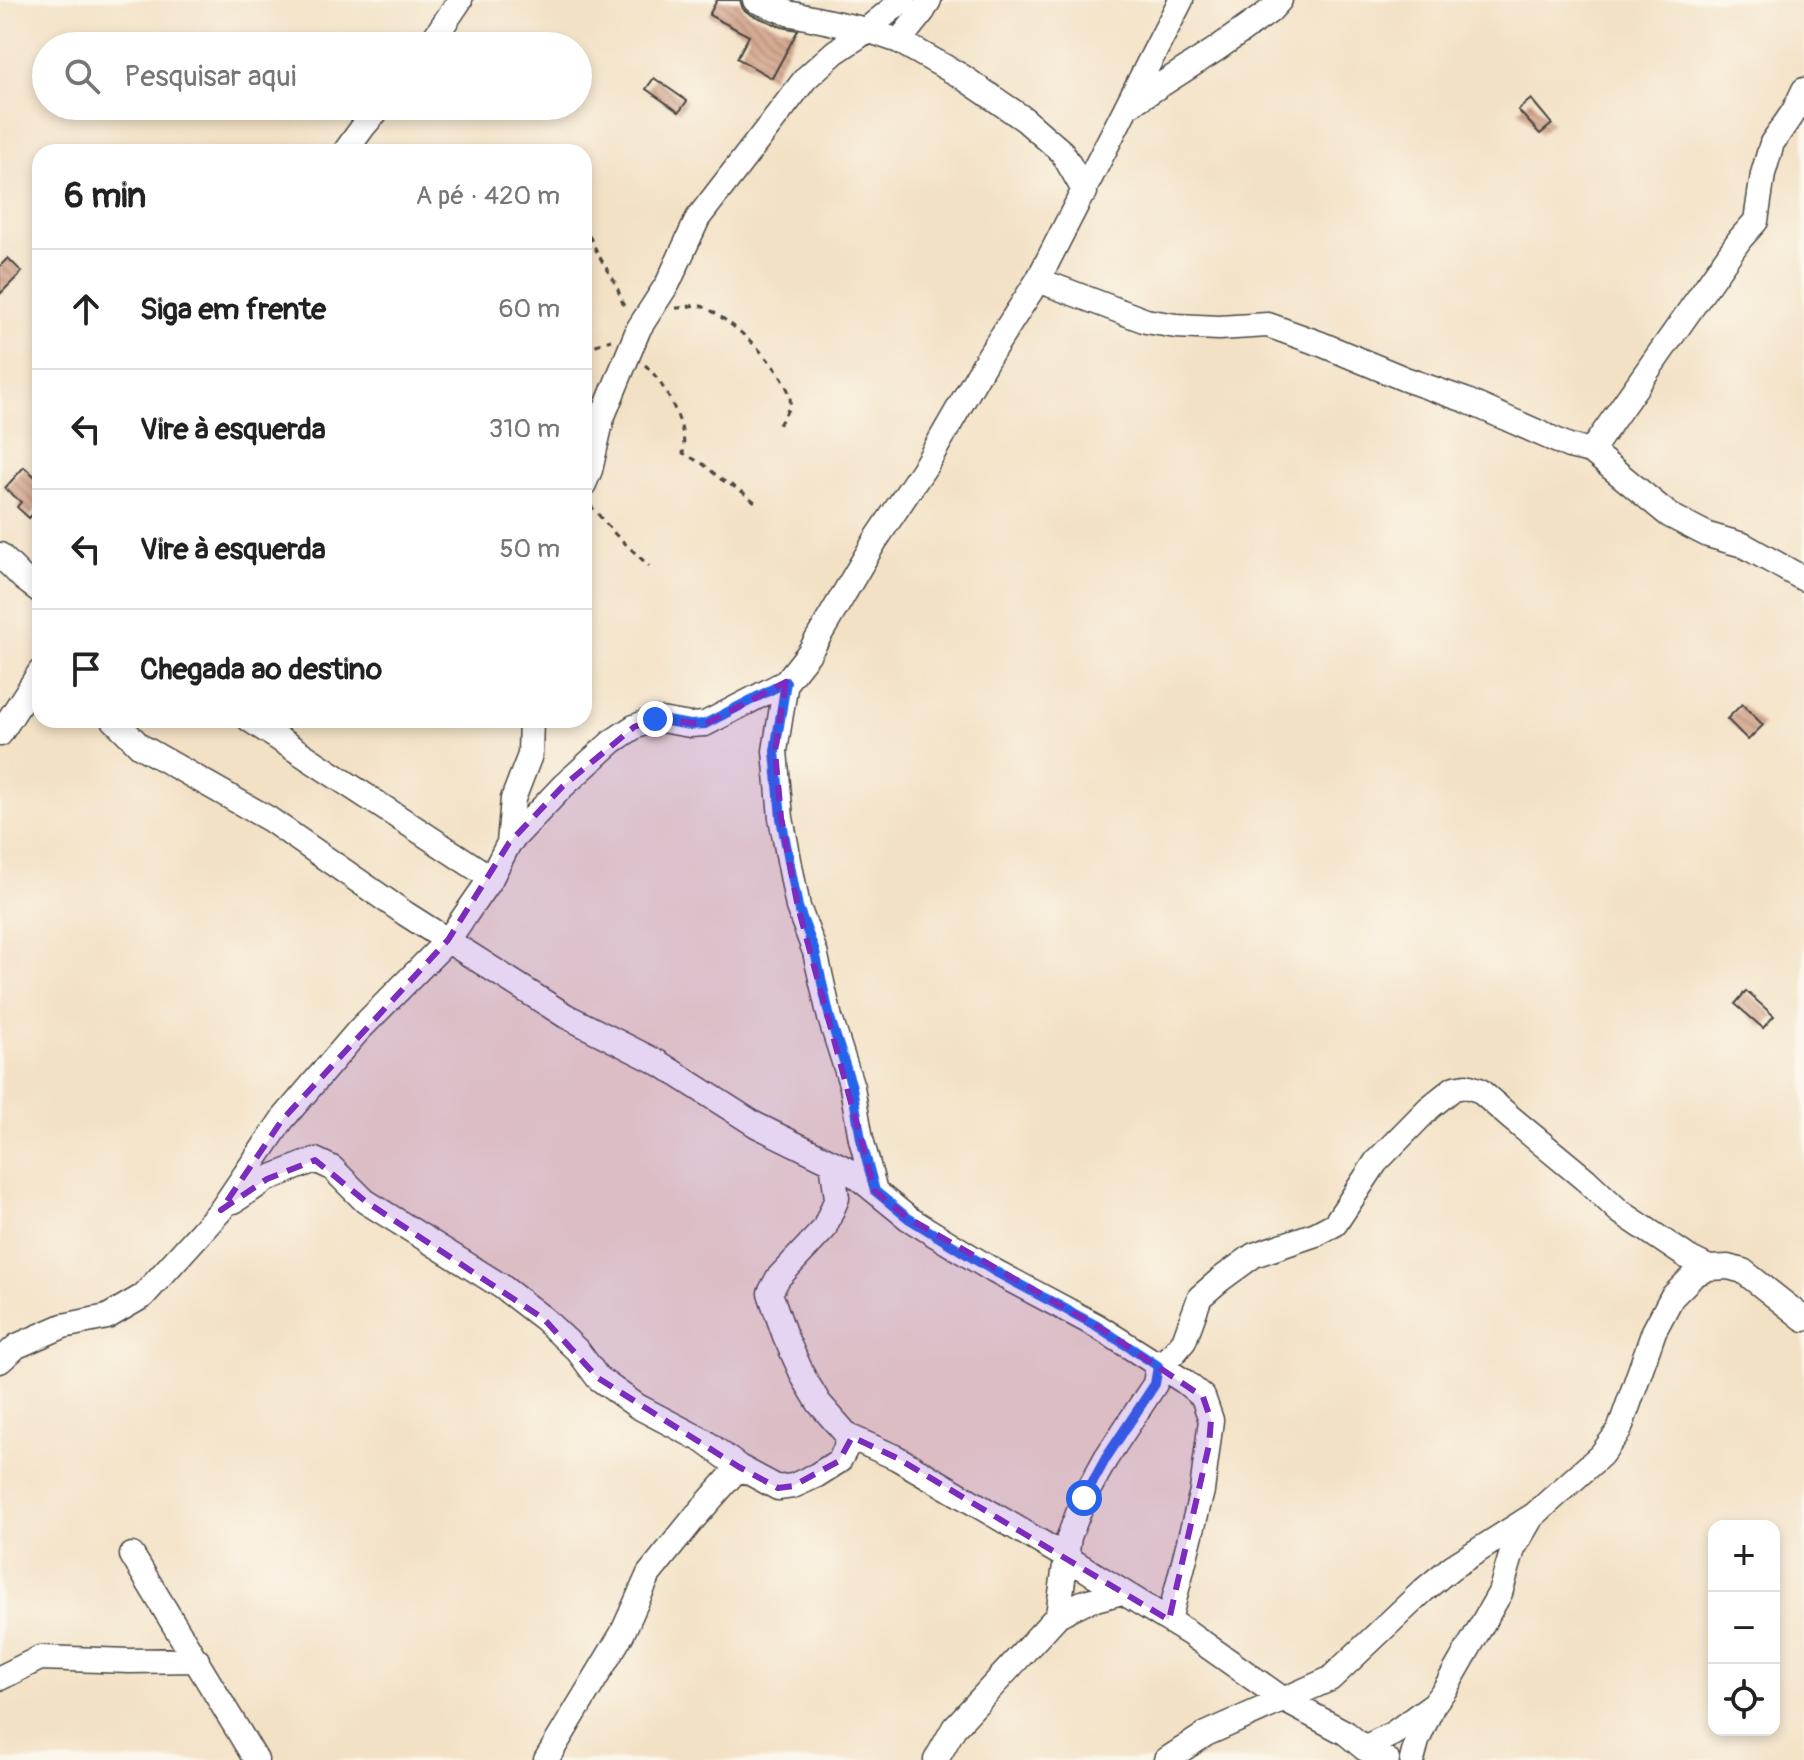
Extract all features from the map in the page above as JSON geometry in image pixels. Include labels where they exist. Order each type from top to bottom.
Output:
[{"type":"street","points":[[438,32],[460,0]]},
{"type":"street","points":[[755,0],[788,13],[867,30],[899,41],[961,76],[1024,119],[1062,152],[1085,192]]},
{"type":"street","points":[[592,461],[602,418],[635,333],[668,283],[698,218],[806,78],[903,0]]},
{"type":"street","points":[[899,41],[929,0]]},
{"type":"street","points":[[0,1361],[17,1346],[63,1326],[107,1317],[143,1296],[221,1210],[292,1109],[358,1031],[448,940],[491,878],[509,843],[563,786],[613,741],[634,727],[655,719],[690,725],[705,724],[786,682],[809,653],[1038,280],[1181,0]]},
{"type":"street","points":[[1126,107],[1226,42],[1270,11],[1280,0]]},
{"type":"street","points":[[1591,451],[1740,239],[1756,221],[1763,174],[1772,143],[1804,90]]},
{"type":"street","points":[[351,144],[369,120]]},
{"type":"street","points":[[1038,280],[1146,321],[1219,328],[1268,325],[1465,400],[1569,446],[1591,451],[1669,515],[1708,535],[1743,545],[1804,579]]},
{"type":"street","points":[[0,555],[32,585]]},
{"type":"street","points":[[786,682],[775,751],[783,830],[798,907],[815,952],[830,1018],[852,1087],[861,1139],[875,1191]]},
{"type":"street","points":[[0,734],[32,684]]},
{"type":"street","points":[[122,728],[140,746],[269,819],[566,1016],[659,1063],[756,1125],[850,1171],[908,1218],[994,1271],[1097,1326],[1185,1382],[1203,1397],[1211,1420],[1202,1491],[1169,1620]]},
{"type":"street","points":[[262,728],[491,878]]},
{"type":"street","points":[[509,843],[513,799],[530,755],[531,728]]},
{"type":"street","points":[[1058,1615],[1069,1537],[1084,1498],[1106,1458],[1155,1384],[1158,1366],[1184,1341],[1200,1297],[1254,1255],[1316,1234],[1335,1224],[1376,1162],[1429,1108],[1454,1088],[1466,1086],[1479,1090],[1619,1211],[1709,1268]]},
{"type":"street","points":[[221,1210],[267,1179],[315,1160],[332,1168],[365,1201],[501,1286],[544,1319],[578,1351],[598,1378],[637,1406],[704,1441],[739,1467],[778,1488],[793,1486],[839,1461],[848,1436]]},
{"type":"street","points":[[832,1162],[837,1198],[824,1229],[778,1278],[770,1293],[804,1378],[819,1403],[848,1436],[897,1458],[1066,1557],[1230,1660],[1284,1700],[1346,1733],[1364,1748],[1387,1760]]},
{"type":"street","points":[[1166,1760],[1206,1734],[1330,1679],[1433,1582],[1534,1515],[1601,1455],[1619,1431],[1654,1331],[1672,1297],[1695,1274],[1709,1268],[1728,1267],[1743,1271],[1804,1319]]},
{"type":"street","points":[[546,1760],[622,1634],[649,1574],[739,1467]]},
{"type":"street","points":[[1412,1760],[1433,1705],[1500,1593],[1513,1549],[1534,1515]]},
{"type":"street","points":[[132,1555],[256,1760]]},
{"type":"street","points":[[936,1760],[954,1728],[1058,1615],[1084,1602],[1123,1592]]},
{"type":"street","points":[[0,1678],[40,1658],[197,1660]]},
{"type":"street","points":[[1364,1748],[1394,1733],[1433,1705]]},
{"type":"path","points":[[592,242],[616,284],[635,333],[635,351],[639,359],[658,379],[680,417],[685,446],[683,453],[755,502]]},
{"type":"path","points":[[665,307],[699,305],[727,321],[770,361],[790,399],[790,406],[778,426]]},
{"type":"path","points":[[592,347],[635,333]]},
{"type":"path","points":[[592,507],[649,566]]},
{"type":"highlighted area","points":[[786,682],[775,751],[781,818],[798,907],[875,1191],[908,1218],[1097,1326],[1203,1397],[1211,1420],[1209,1445],[1169,1620],[897,1458],[852,1437],[839,1461],[793,1486],[778,1488],[739,1467],[598,1378],[544,1319],[365,1201],[315,1160],[267,1179],[221,1210],[282,1120],[448,940],[509,843],[563,786],[634,727],[655,719],[705,724]]},
{"type":"building","points":[[717,0],[740,0],[743,9],[750,14],[798,30],[772,78],[737,58],[749,36],[709,15]]},
{"type":"building","points":[[654,78],[687,101],[679,112],[646,89]]},
{"type":"building","points":[[1531,99],[1552,124],[1540,134],[1518,110]]},
{"type":"building","points":[[8,258],[22,272],[0,294],[0,266]]},
{"type":"building","points":[[24,467],[32,474],[32,515],[29,518],[17,507],[21,502],[5,488]]},
{"type":"building","points":[[1742,704],[1763,725],[1748,740],[1727,719]]},
{"type":"building","points":[[1746,991],[1774,1016],[1763,1028],[1735,1004]]},
{"type":"route","points":[[655,719],[690,725],[705,724],[786,682],[775,751],[781,818],[798,907],[815,952],[830,1018],[852,1087],[861,1139],[875,1191],[908,1218],[994,1271],[1097,1326],[1158,1366],[1155,1384],[1149,1395],[1106,1458],[1084,1498]]}]
